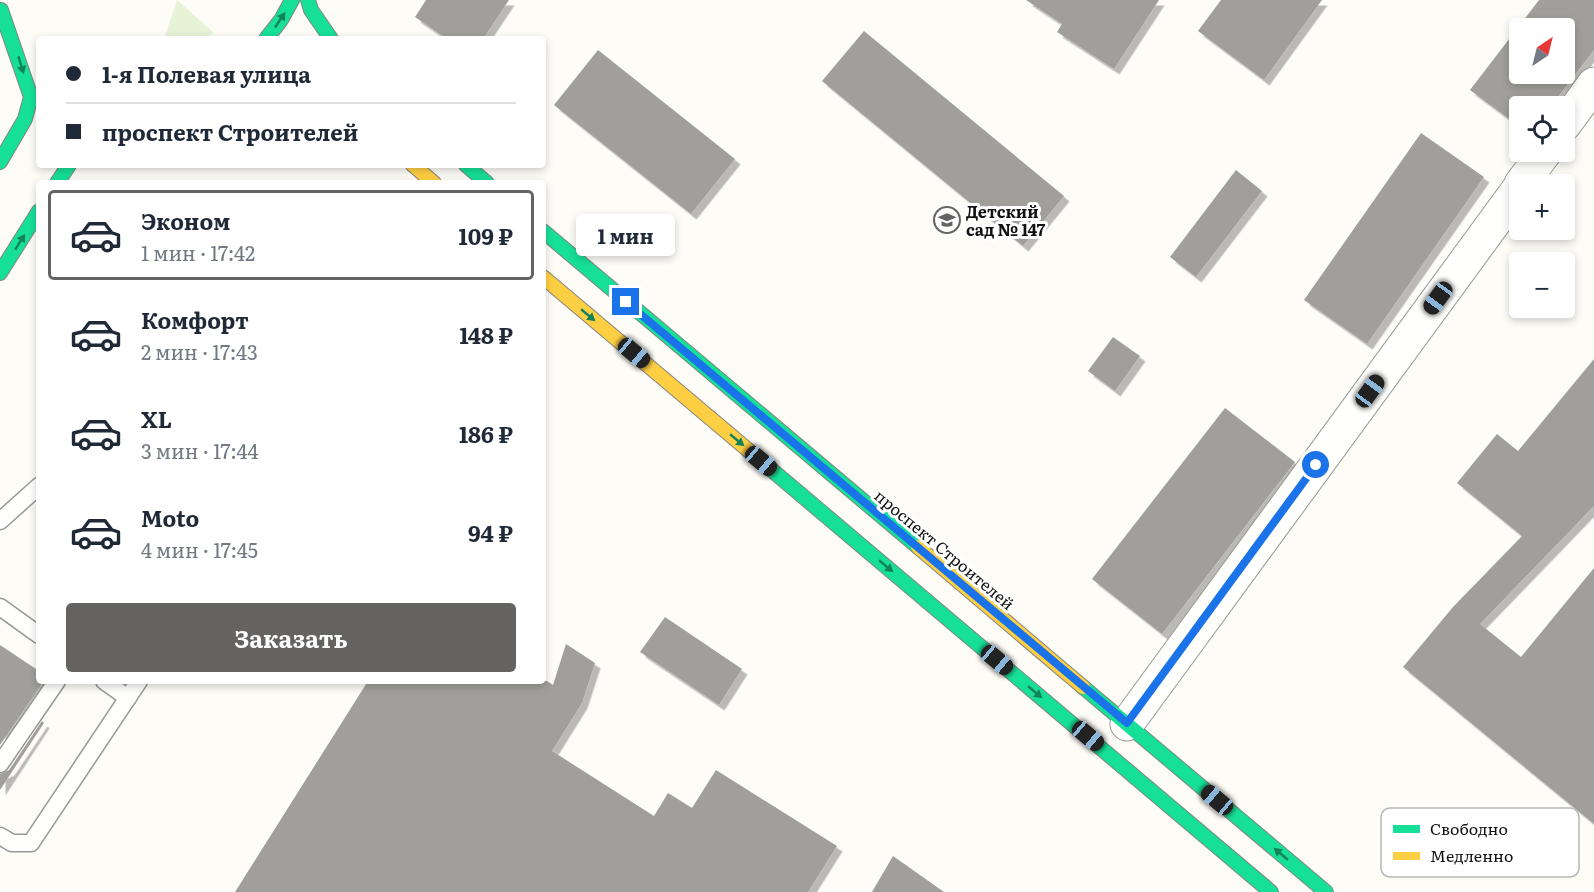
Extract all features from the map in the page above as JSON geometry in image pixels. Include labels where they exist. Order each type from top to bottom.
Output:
[{"type":"main road","points":[[268,36],[292,0]]},
{"type":"main road","points":[[308,0],[311,10],[330,36]]},
{"type":"main road","points":[[1,8],[27,40]]},
{"type":"main road","points":[[0,162],[25,119],[31,97],[1,8]]},
{"type":"main road","points":[[416,168],[430,180]]},
{"type":"main road","points":[[470,168],[484,180]]},
{"type":"main road","points":[[0,273],[36,216]]},
{"type":"main road","name":"проспект Строителей","points":[[546,234],[1116,738],[1271,892]]},
{"type":"main road","name":"проспект Строителей","points":[[546,279],[1116,738],[1326,892]]},
{"type":"street","points":[[1575,110],[1594,84]]},
{"type":"street","points":[[1116,738],[1509,201]]},
{"type":"lane","points":[[0,521],[36,489]]},
{"type":"lane","points":[[0,607],[36,633]]},
{"type":"lane","points":[[0,764],[55,684]]},
{"type":"lane","points":[[108,684],[128,698]]},
{"type":"lane","points":[[0,836],[12,843],[31,843],[137,684]]},
{"type":"green space","points":[[177,0],[214,33],[208,36],[165,36]]},
{"type":"building","points":[[426,0],[509,0],[485,36],[443,36],[415,17]]},
{"type":"building","points":[[1026,0],[1159,0],[1114,69],[1057,32],[1062,24]]},
{"type":"building","points":[[1221,0],[1322,0],[1264,80],[1198,31]]},
{"type":"building","points":[[1539,0],[1594,0],[1594,50],[1575,75],[1575,18],[1525,18]]},
{"type":"building","points":[[864,31],[1064,196],[1023,246],[822,81]]},
{"type":"building","points":[[1509,39],[1509,84],[1568,84],[1559,96],[1509,96],[1509,119],[1470,90]]},
{"type":"building","points":[[598,50],[735,159],[691,214],[554,105]]},
{"type":"building","points":[[1421,133],[1484,177],[1367,344],[1304,300]]},
{"type":"building","points":[[1236,170],[1262,191],[1196,277],[1170,257]]},
{"type":"building","points":[[1113,337],[1140,356],[1115,391],[1088,371]]},
{"type":"building","points":[[1594,359],[1594,506],[1480,624],[1521,657],[1594,568],[1594,824],[1579,812],[1579,808],[1575,808],[1403,667],[1453,607],[1522,536],[1457,483],[1497,434],[1518,451]]},
{"type":"building","points":[[1225,408],[1295,462],[1162,634],[1092,579]]},
{"type":"building","points":[[665,617],[742,669],[719,705],[640,652]]},
{"type":"building","points":[[566,644],[595,663],[582,703],[552,751],[654,816],[668,793],[692,808],[716,770],[837,846],[808,892],[235,892],[366,684],[546,684],[547,681],[553,685]]},
{"type":"building","points":[[0,645],[36,669],[36,684],[42,684],[0,745]]},
{"type":"building","points":[[42,721],[44,723],[0,790],[0,774],[9,770]]},
{"type":"building","points":[[893,856],[944,892],[872,892]]},
{"type":"traffic: fast","points":[[268,36],[292,0]]},
{"type":"traffic: fast","points":[[308,0],[311,10],[329,36]]},
{"type":"traffic: fast","points":[[0,162],[25,119],[31,97],[1,10]]},
{"type":"traffic: fast","points":[[59,180],[67,168]]},
{"type":"traffic: fast","points":[[470,168],[484,180]]},
{"type":"traffic: fast","points":[[0,273],[36,216]]},
{"type":"traffic: fast","points":[[546,234],[918,547]]},
{"type":"traffic: fast","points":[[754,455],[1271,892]]},
{"type":"traffic: fast","points":[[1083,687],[1326,892]]},
{"type":"traffic: slow","points":[[416,168],[430,180]]},
{"type":"traffic: slow","points":[[546,280],[754,455]]},
{"type":"traffic: slow","points":[[918,547],[1083,687]]},
{"type":"place","name":"Детский сад № 147","points":[[947,220]]},
{"type":"route","points":[[626,302],[1127,723],[1316,465]]}]
